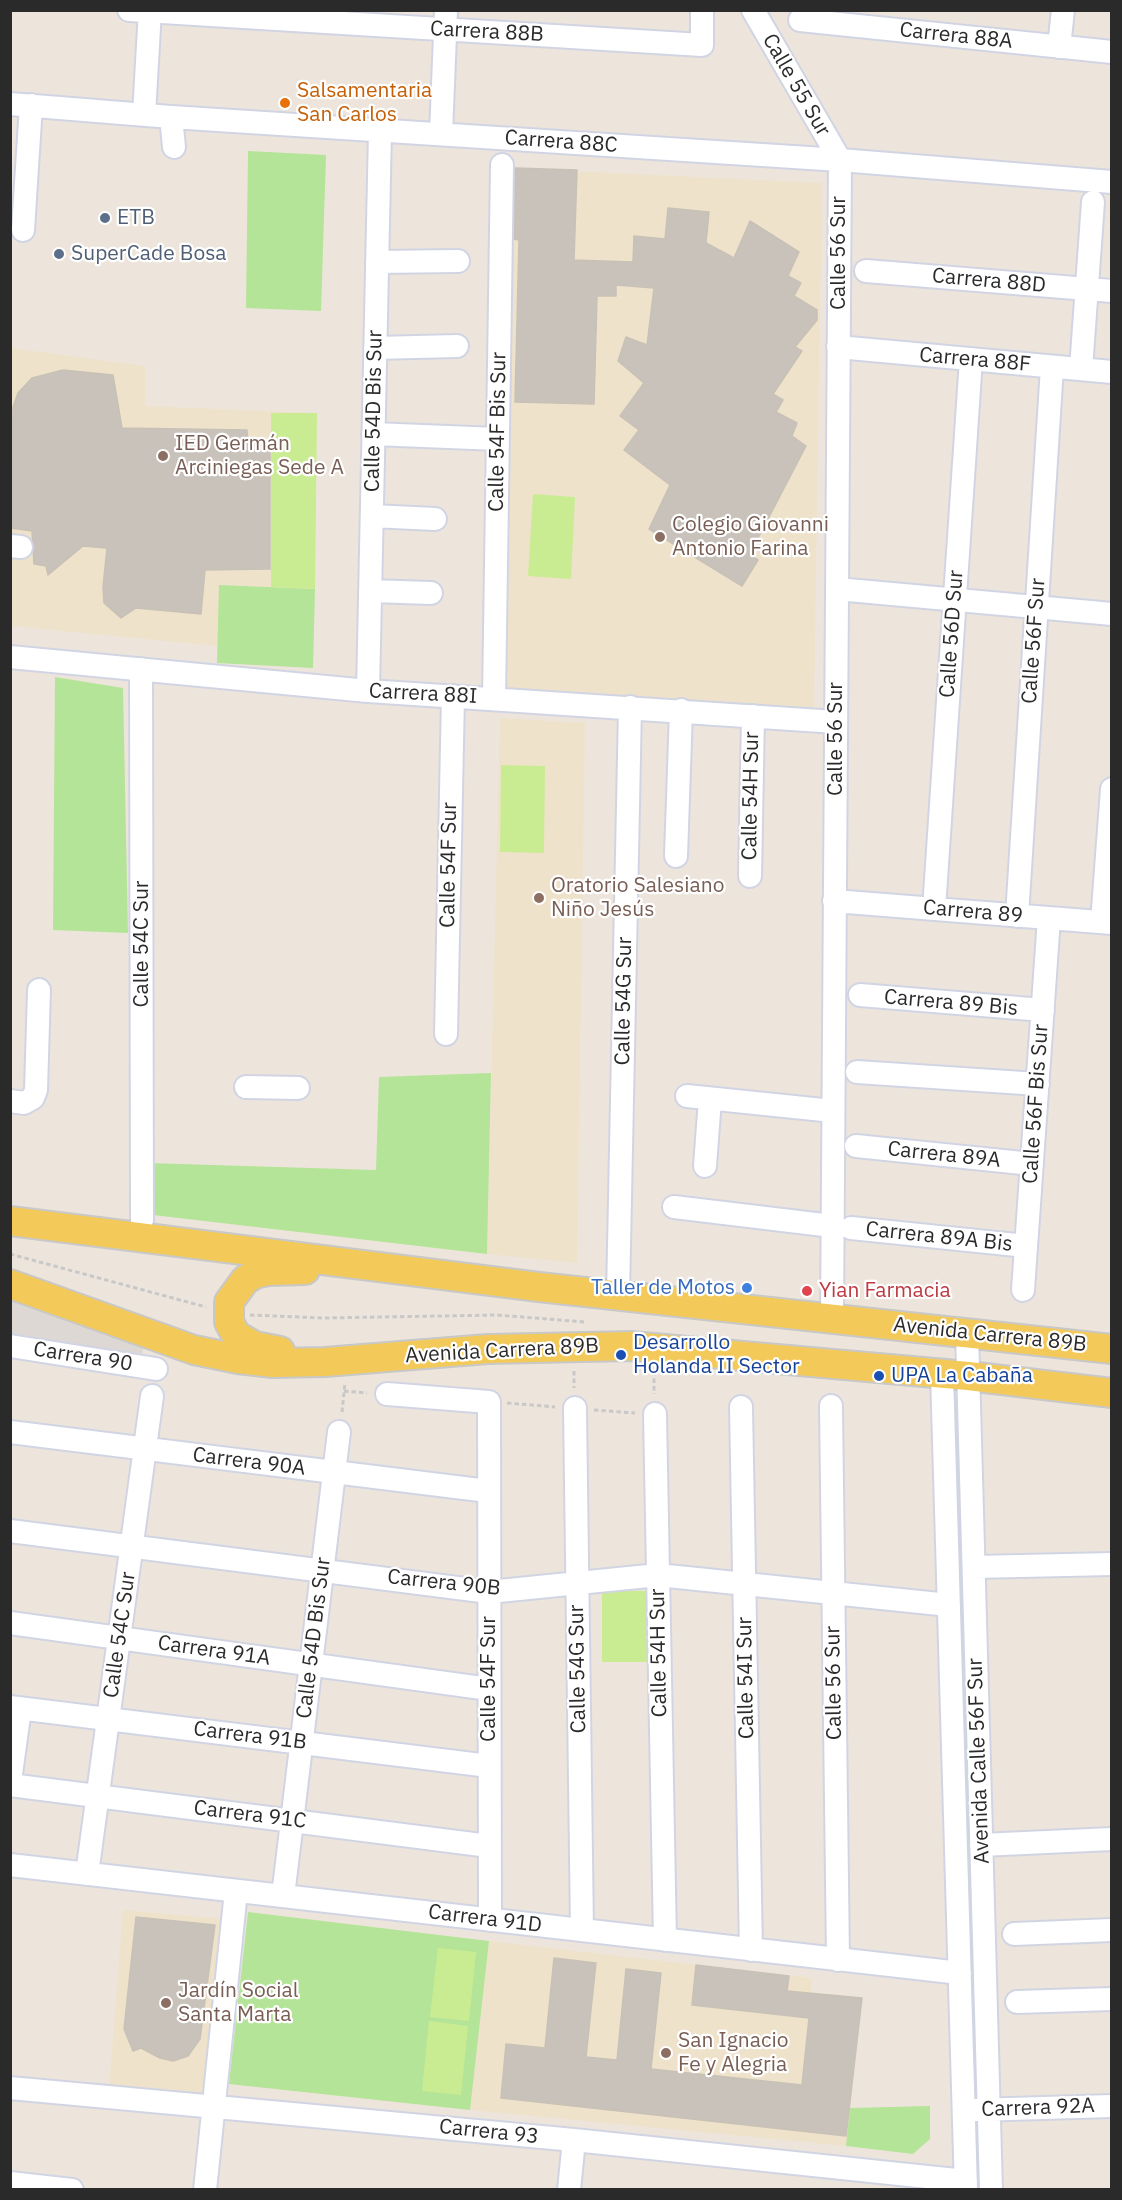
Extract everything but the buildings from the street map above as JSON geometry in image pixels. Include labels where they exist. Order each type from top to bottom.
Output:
[{"type":"main road","name":"Avenida Carrera 89B","points":[[10,1221],[618,1296],[1112,1349]]},
{"type":"main road","points":[[383,1357],[286,1352],[255,1346],[236,1335],[227,1311],[233,1293],[245,1280],[268,1271],[394,1268]]},
{"type":"main road","name":"Avenida Carrera 89B","points":[[10,1284],[160,1340],[215,1355],[273,1363],[488,1349],[631,1346],[955,1375],[1112,1393]]},
{"type":"street","name":"Carrera 88B","points":[[143,11],[446,20],[702,45],[702,10]]},
{"type":"street","name":"Calle 55 Sur","points":[[753,10],[840,160]]},
{"type":"street","points":[[1059,47],[1064,10]]},
{"type":"street","points":[[143,11],[144,115]]},
{"type":"street","points":[[441,134],[446,20]]},
{"type":"street","name":"Carrera 88A","points":[[800,20],[1112,52]]},
{"type":"street","name":"Carrera 88C","points":[[21,105],[171,117],[840,160],[1112,182]]},
{"type":"street","points":[[21,105],[23,230]]},
{"type":"street","points":[[171,117],[174,147]]},
{"type":"street","name":"Calle 54D Bis Sur","points":[[368,691],[380,130]]},
{"type":"street","name":"Calle 56 Sur","points":[[832,1318],[842,1227],[833,1111],[840,160]]},
{"type":"street","name":"Calle 54F Bis Sur","points":[[494,698],[502,165]]},
{"type":"street","points":[[1081,369],[1093,202]]},
{"type":"street","points":[[377,262],[458,261]]},
{"type":"street","name":"Carrera 88D","points":[[866,271],[1112,291]]},
{"type":"street","points":[[375,348],[457,346]]},
{"type":"street","name":"Carrera 88F","points":[[838,347],[1112,372]]},
{"type":"street","name":"Calle 56D Sur","points":[[934,909],[971,359]]},
{"type":"street","name":"Calle 56F Sur","points":[[1017,915],[1052,367]]},
{"type":"street","points":[[373,434],[498,439]]},
{"type":"street","points":[[372,516],[435,519]]},
{"type":"street","points":[[837,589],[1112,615]]},
{"type":"street","points":[[370,591],[430,593]]},
{"type":"street","name":"Carrera 88I","points":[[10,657],[368,691],[630,706],[836,722]]},
{"type":"street","name":"Calle 54C Sur","points":[[141,669],[142,1220]]},
{"type":"street","name":"Calle 54F Sur","points":[[446,1034],[453,696]]},
{"type":"street","name":"Calle 54G Sur","points":[[618,1296],[630,706]]},
{"type":"street","points":[[676,856],[681,710]]},
{"type":"street","name":"Calle 54H Sur","points":[[750,876],[753,716]]},
{"type":"street","points":[[1107,922],[1112,789]]},
{"type":"street","name":"Carrera 89","points":[[834,901],[1107,922]]},
{"type":"street","name":"Calle 56F Bis Sur","points":[[1023,1290],[1049,918]]},
{"type":"street","points":[[10,1101],[24,1103],[33,1098],[36,1090],[39,990]]},
{"type":"street","name":"Carrera 89 Bis","points":[[860,996],[1043,1010]]},
{"type":"street","points":[[857,1072],[1038,1084]]},
{"type":"street","points":[[246,1087],[298,1088]]},
{"type":"street","points":[[687,1096],[833,1111]]},
{"type":"street","points":[[705,1166],[710,1099]]},
{"type":"street","name":"Carrera 89A","points":[[856,1146],[1032,1164]]},
{"type":"street","name":"Carrera 89A Bis","points":[[674,1207],[1026,1246]]},
{"type":"street","name":"Avenida Calle 56F Sur","points":[[966,2185],[949,1605],[955,1375],[967,1333]]},
{"type":"street","name":"Carrera 90","points":[[10,1346],[156,1369]]},
{"type":"street","name":"Avenida Calle 56F Sur","points":[[955,1375],[974,1567],[991,2190]]},
{"type":"street","name":"Calle 54F Sur","points":[[387,1394],[489,1402],[490,1920]]},
{"type":"street","name":"Calle 54C Sur","points":[[87,1874],[152,1396]]},
{"type":"street","name":"Calle 56 Sur","points":[[831,1406],[838,1960]]},
{"type":"street","name":"Calle 54I Sur","points":[[741,1407],[750,1950]]},
{"type":"street","name":"Calle 54G Sur","points":[[575,1408],[582,1930]]},
{"type":"street","name":"Calle 54H Sur","points":[[655,1414],[665,1940]]},
{"type":"street","name":"Carrera 90A","points":[[10,1432],[488,1491]]},
{"type":"street","name":"Calle 54D Bis Sur","points":[[283,1896],[339,1432]]},
{"type":"street","name":"Carrera 90B","points":[[10,1531],[323,1569],[489,1592],[658,1575],[949,1605]]},
{"type":"street","points":[[974,1567],[1112,1564]]},
{"type":"street","name":"Carrera 91A","points":[[10,1623],[489,1689]]},
{"type":"street","points":[[10,1783],[15,1708]]},
{"type":"street","name":"Carrera 91B","points":[[15,1708],[489,1766]]},
{"type":"street","name":"Carrera 91C","points":[[10,1783],[489,1846]]},
{"type":"street","points":[[981,1845],[1112,1839]]},
{"type":"street","name":"Carrera 91D","points":[[10,1865],[960,1973]]},
{"type":"street","points":[[205,2190],[236,1891]]},
{"type":"street","points":[[1014,1934],[1112,1930]]},
{"type":"street","points":[[1017,2002],[1112,1999]]},
{"type":"street","name":"Carrera 93","points":[[10,2088],[214,2105],[574,2140],[938,2184],[966,2185]]},
{"type":"street","name":"Carrera 92A","points":[[964,2110],[1112,2106]]},
{"type":"street","points":[[569,2190],[574,2140]]},
{"type":"street","points":[[10,2183],[72,2190]]},
{"type":"path","points":[[10,1254],[195,1305],[283,1318],[497,1315],[588,1322]]},
{"type":"path","points":[[654,1367],[655,1414]]},
{"type":"path","points":[[339,1432],[346,1380]]},
{"type":"shaded area","name":"Colegio Giovanni Antonio Farina","points":[[509,168],[822,183],[814,708],[501,689]]},
{"type":"shaded area","name":"IED Germán Arciniegas Sede A","points":[[11,348],[145,366],[145,406],[317,413],[315,589],[220,585],[217,646],[11,626]]},
{"type":"shaded area","name":"Oratorio Salesiano Niño Jesús","points":[[500,718],[585,723],[577,1263],[487,1254]]},
{"type":"shaded area","points":[[10,1296],[63,1313],[143,1348],[142,1359],[11,1337]]},
{"type":"shaded area","name":"Jardín Social Santa Marta","points":[[123,1910],[224,1919],[208,2094],[109,2087]]},
{"type":"shaded area","name":"San Ignacio Fe y Alegria","points":[[489,1941],[812,1978],[811,1992],[862,1998],[846,2146],[470,2110]]},
{"type":"green space","points":[[248,151],[326,155],[321,311],[246,308]]},
{"type":"green space","points":[[271,413],[317,413],[315,589],[271,587]]},
{"type":"green space","points":[[533,494],[575,497],[571,579],[528,576]]},
{"type":"green space","points":[[219,585],[315,589],[313,668],[217,663]]},
{"type":"green space","points":[[55,677],[123,688],[128,933],[53,930]]},
{"type":"green space","points":[[501,765],[545,766],[544,853],[500,852]]},
{"type":"green space","points":[[491,1073],[487,1254],[153,1215],[147,1163],[376,1170],[379,1077]]},
{"type":"green space","points":[[602,1590],[647,1591],[647,1662],[602,1662]]},
{"type":"green space","points":[[248,1912],[489,1941],[470,2110],[229,2084]]},
{"type":"green space","points":[[438,1948],[476,1952],[469,2021],[430,2017]]},
{"type":"green space","points":[[429,2021],[468,2026],[461,2095],[422,2091]]},
{"type":"green space","points":[[930,2106],[930,2139],[913,2154],[846,2146],[850,2108]]},
{"type":"place","name":"Salsamentaria San Carlos","points":[[285,103]]},
{"type":"place","name":"ETB","points":[[105,218]]},
{"type":"place","name":"SuperCade Bosa","points":[[59,254]]},
{"type":"place","name":"IED Germán Arciniegas Sede A","points":[[163,456]]},
{"type":"place","name":"Colegio Giovanni Antonio Farina","points":[[660,537]]},
{"type":"place","name":"Oratorio Salesiano Niño Jesús","points":[[539,898]]},
{"type":"place","name":"Taller de Motos","points":[[747,1288]]},
{"type":"place","name":"Yian Farmacia","points":[[807,1291]]},
{"type":"place","name":"Desarrollo Holanda II Sector","points":[[621,1355]]},
{"type":"place","name":"UPA La Cabaña","points":[[879,1376]]},
{"type":"place","name":"Jardín Social Santa Marta","points":[[166,2003]]},
{"type":"place","name":"San Ignacio Fe y Alegria","points":[[666,2053]]}]
